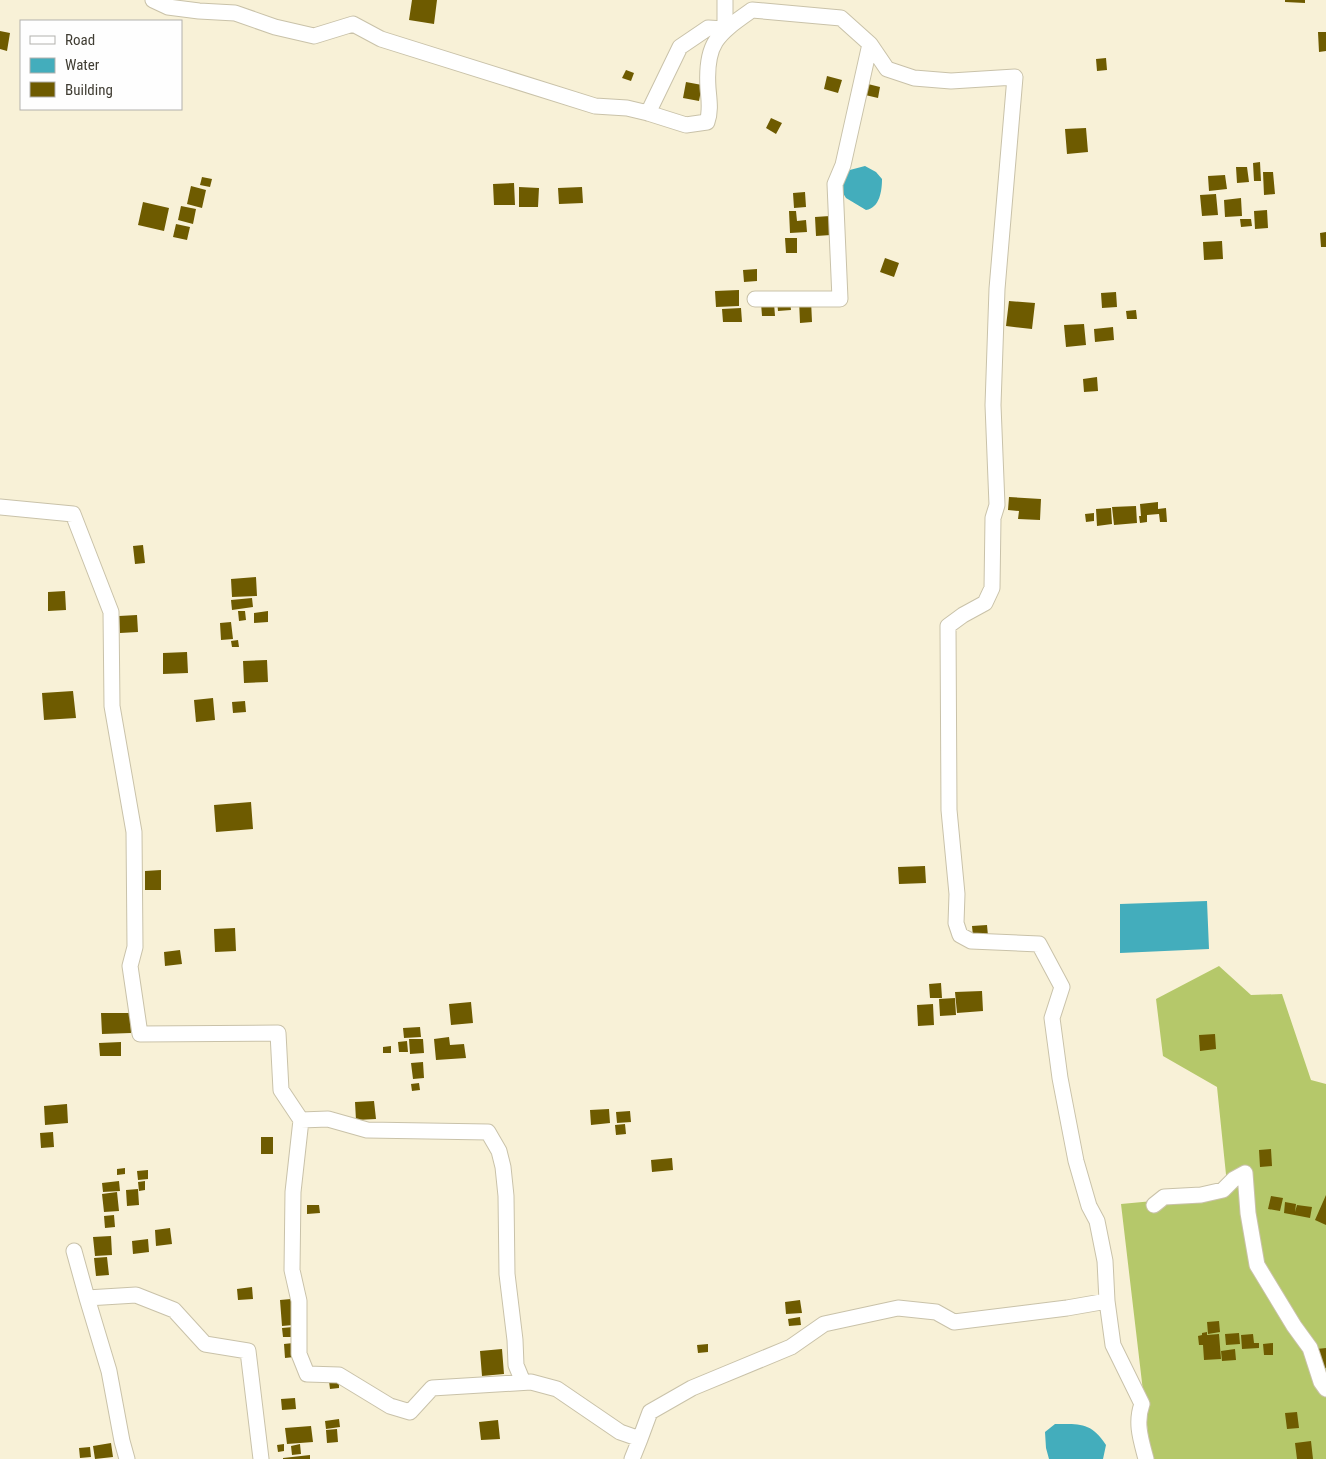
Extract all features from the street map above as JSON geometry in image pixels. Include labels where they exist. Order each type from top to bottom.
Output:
[{"type":"street","points":[[153,0],[168,7],[199,11],[236,6],[275,27],[314,36],[353,24],[381,39],[595,106],[627,108],[686,124],[707,122],[710,113],[707,68],[714,41],[725,29],[752,10],[841,18],[870,44],[887,69],[914,78],[951,81],[1015,78],[997,289],[992,405],[997,505],[993,518],[992,588],[985,603],[948,626],[949,810],[957,894],[956,923],[960,935],[972,941],[1039,944],[1062,988],[1052,1018],[1060,1078],[1076,1161],[1089,1206],[1097,1221],[1105,1261],[1107,1301],[1113,1344],[1142,1404],[1138,1414],[1138,1431],[1146,1459]]},
{"type":"street","points":[[725,0],[725,29]]},
{"type":"street","points":[[648,113],[680,47],[708,28],[725,29]]},
{"type":"street","points":[[755,299],[840,299],[836,184],[843,164],[870,44]]},
{"type":"street","points":[[0,507],[73,514],[111,612],[112,706],[134,832],[135,947],[130,966],[140,1034],[278,1033],[280,1090],[301,1120],[293,1192],[292,1270],[299,1301],[298,1354],[307,1374],[339,1375],[390,1406],[410,1412],[432,1388],[531,1382],[557,1389],[620,1432],[640,1440]]},
{"type":"street","points":[[301,1120],[328,1119],[367,1130],[488,1132],[499,1151],[503,1167],[506,1196],[507,1274],[516,1364],[523,1382]]},
{"type":"street","points":[[1154,1205],[1164,1198],[1223,1190],[1234,1179],[1245,1173],[1248,1213],[1258,1265],[1294,1326],[1310,1348],[1321,1382],[1326,1389]]},
{"type":"street","points":[[74,1251],[86,1298],[109,1371],[127,1459]]},
{"type":"street","points":[[86,1298],[136,1295],[174,1310],[205,1344],[248,1351],[260,1459]]},
{"type":"street","points":[[632,1459],[650,1412],[692,1388],[792,1347],[824,1324],[898,1308],[936,1312],[954,1322],[1107,1301]]},
{"type":"green space","points":[[1219,966],[1251,995],[1282,994],[1311,1080],[1326,1084],[1326,1459],[1151,1459],[1121,1204],[1228,1194],[1217,1087],[1163,1056],[1156,999]]},
{"type":"water","points":[[865,166],[876,172],[882,179],[881,193],[877,202],[871,209],[866,210],[846,198],[841,190],[846,171]]},
{"type":"water","points":[[1207,901],[1209,949],[1120,953],[1120,904]]},
{"type":"water","points":[[1055,1424],[1078,1425],[1090,1428],[1101,1437],[1106,1445],[1103,1459],[1049,1459],[1045,1432]]},
{"type":"building","points":[[412,0],[437,0],[434,24],[409,20]]},
{"type":"building","points":[[1285,0],[1305,0],[1305,3],[1285,2]]},
{"type":"building","points":[[0,31],[10,33],[7,51],[0,49]]},
{"type":"building","points":[[1318,32],[1326,32],[1326,51],[1319,52]]},
{"type":"building","points":[[1106,58],[1107,70],[1097,71],[1096,59]]},
{"type":"building","points":[[626,70],[634,73],[631,81],[622,78]]},
{"type":"building","points":[[827,76],[842,80],[838,93],[824,89]]},
{"type":"building","points":[[686,82],[702,85],[699,101],[683,98]]},
{"type":"building","points":[[864,83],[880,87],[878,98],[861,94]]},
{"type":"building","points":[[771,118],[782,123],[776,134],[766,128]]},
{"type":"building","points":[[1086,128],[1088,152],[1067,154],[1065,129]]},
{"type":"building","points":[[1260,162],[1261,181],[1254,181],[1253,163]]},
{"type":"building","points":[[1236,167],[1247,167],[1249,182],[1237,183]]},
{"type":"building","points":[[1263,172],[1273,172],[1275,194],[1264,195]]},
{"type":"building","points":[[1225,175],[1227,189],[1209,191],[1208,176]]},
{"type":"building","points":[[202,177],[212,179],[210,187],[200,185]]},
{"type":"building","points":[[514,183],[515,205],[494,205],[493,184]]},
{"type":"building","points":[[191,186],[206,190],[202,208],[187,204]]},
{"type":"building","points":[[519,187],[539,188],[538,207],[519,207]]},
{"type":"building","points":[[582,187],[583,203],[559,204],[558,188]]},
{"type":"building","points":[[805,192],[806,207],[794,208],[793,193]]},
{"type":"building","points":[[1216,194],[1218,215],[1202,216],[1200,195]]},
{"type":"building","points":[[1241,198],[1242,216],[1225,217],[1224,200]]},
{"type":"building","points":[[143,202],[169,208],[164,231],[138,225]]},
{"type":"building","points":[[181,206],[196,209],[193,224],[178,220]]},
{"type":"building","points":[[1267,210],[1268,228],[1255,229],[1254,211]]},
{"type":"building","points":[[789,211],[796,211],[797,221],[806,220],[807,232],[790,233]]},
{"type":"building","points":[[830,216],[831,235],[816,236],[815,217]]},
{"type":"building","points":[[1240,219],[1251,219],[1252,226],[1241,227]]},
{"type":"building","points":[[176,224],[190,227],[187,240],[173,237]]},
{"type":"building","points":[[1326,232],[1326,247],[1321,247],[1320,233]]},
{"type":"building","points":[[785,238],[797,238],[797,253],[786,253]]},
{"type":"building","points":[[1222,241],[1223,259],[1204,260],[1203,242]]},
{"type":"building","points":[[885,258],[899,263],[894,277],[880,272]]},
{"type":"building","points":[[757,269],[757,281],[744,282],[743,270]]},
{"type":"building","points":[[739,290],[739,306],[716,307],[715,291]]},
{"type":"building","points":[[1116,292],[1117,307],[1102,308],[1101,293]]},
{"type":"building","points":[[790,300],[791,310],[778,311],[777,301]]},
{"type":"building","points":[[799,300],[811,300],[812,322],[800,323]]},
{"type":"building","points":[[1009,301],[1035,303],[1032,329],[1006,326]]},
{"type":"building","points":[[761,303],[774,303],[775,316],[762,316]]},
{"type":"building","points":[[741,308],[742,322],[723,322],[722,309]]},
{"type":"building","points":[[1136,310],[1137,319],[1127,319],[1126,311]]},
{"type":"building","points":[[1084,324],[1086,345],[1066,347],[1064,325]]},
{"type":"building","points":[[1113,327],[1114,340],[1095,342],[1094,329]]},
{"type":"building","points":[[1097,377],[1098,391],[1084,392],[1083,379]]},
{"type":"building","points":[[1009,497],[1041,499],[1040,520],[1018,519],[1019,511],[1008,510]]},
{"type":"building","points":[[1158,502],[1158,509],[1166,508],[1167,522],[1160,522],[1159,514],[1147,515],[1147,522],[1140,523],[1140,504]]},
{"type":"building","points":[[1136,506],[1137,523],[1114,525],[1112,507]]},
{"type":"building","points":[[1111,508],[1112,524],[1097,526],[1096,509]]},
{"type":"building","points":[[1094,513],[1094,521],[1086,522],[1085,514]]},
{"type":"building","points":[[143,545],[145,563],[135,564],[133,546]]},
{"type":"building","points":[[256,577],[257,596],[232,597],[231,579]]},
{"type":"building","points":[[65,591],[66,610],[48,611],[48,592]]},
{"type":"building","points":[[252,598],[253,607],[232,610],[231,600]]},
{"type":"building","points":[[238,611],[245,611],[246,620],[239,621]]},
{"type":"building","points":[[268,611],[268,622],[254,623],[254,613]]},
{"type":"building","points":[[137,615],[138,632],[120,633],[119,616]]},
{"type":"building","points":[[231,622],[233,639],[221,640],[220,623]]},
{"type":"building","points":[[238,640],[239,647],[232,647],[231,641]]},
{"type":"building","points":[[187,652],[188,673],[163,674],[163,653]]},
{"type":"building","points":[[267,660],[268,682],[244,683],[243,661]]},
{"type":"building","points":[[73,691],[76,718],[44,720],[42,693]]},
{"type":"building","points":[[213,698],[215,720],[196,722],[194,700]]},
{"type":"building","points":[[245,701],[246,712],[233,713],[232,702]]},
{"type":"building","points":[[251,802],[253,829],[216,832],[214,805]]},
{"type":"building","points":[[925,866],[926,883],[899,884],[898,867]]},
{"type":"building","points":[[161,870],[161,890],[145,890],[145,871]]},
{"type":"building","points":[[987,925],[988,936],[973,936],[972,926]]},
{"type":"building","points":[[235,928],[236,951],[215,952],[214,929]]},
{"type":"building","points":[[180,950],[182,964],[165,966],[164,952]]},
{"type":"building","points":[[941,983],[942,998],[930,998],[929,984]]},
{"type":"building","points":[[982,991],[983,1011],[957,1013],[955,992]]},
{"type":"building","points":[[955,998],[956,1015],[940,1016],[939,999]]},
{"type":"building","points":[[471,1002],[473,1023],[451,1025],[449,1004]]},
{"type":"building","points":[[933,1004],[934,1025],[918,1026],[917,1005]]},
{"type":"building","points":[[101,1013],[130,1013],[131,1033],[102,1034]]},
{"type":"building","points":[[420,1027],[421,1037],[404,1038],[403,1028]]},
{"type":"building","points":[[1215,1034],[1216,1049],[1200,1051],[1199,1035]]},
{"type":"building","points":[[449,1037],[450,1045],[464,1044],[466,1058],[436,1060],[434,1039]]},
{"type":"building","points":[[409,1039],[423,1039],[424,1053],[410,1054]]},
{"type":"building","points":[[407,1041],[408,1052],[399,1052],[398,1042]]},
{"type":"building","points":[[121,1042],[121,1056],[100,1056],[99,1043]]},
{"type":"building","points":[[391,1046],[391,1053],[383,1053],[383,1047]]},
{"type":"building","points":[[423,1062],[424,1078],[413,1079],[411,1063]]},
{"type":"building","points":[[419,1083],[420,1090],[412,1091],[411,1084]]},
{"type":"building","points":[[374,1101],[376,1119],[356,1120],[355,1102]]},
{"type":"building","points":[[67,1104],[68,1123],[45,1125],[44,1106]]},
{"type":"building","points":[[609,1109],[610,1123],[591,1125],[590,1110]]},
{"type":"building","points":[[630,1111],[631,1122],[617,1123],[616,1112]]},
{"type":"building","points":[[625,1124],[626,1134],[616,1135],[615,1125]]},
{"type":"building","points":[[53,1132],[54,1147],[41,1148],[40,1133]]},
{"type":"building","points":[[261,1137],[273,1137],[273,1154],[261,1154]]},
{"type":"building","points":[[1271,1149],[1272,1166],[1260,1167],[1259,1150]]},
{"type":"building","points":[[672,1158],[673,1170],[652,1172],[651,1160]]},
{"type":"building","points":[[125,1168],[125,1174],[117,1175],[117,1169]]},
{"type":"building","points":[[148,1170],[148,1179],[138,1180],[137,1171]]},
{"type":"building","points":[[119,1181],[120,1191],[103,1192],[102,1183]]},
{"type":"building","points":[[145,1181],[145,1190],[139,1191],[138,1182]]},
{"type":"building","points":[[138,1189],[139,1205],[127,1206],[126,1190]]},
{"type":"building","points":[[117,1192],[119,1211],[104,1212],[102,1194]]},
{"type":"building","points":[[1326,1195],[1326,1225],[1315,1220]]},
{"type":"building","points":[[1271,1196],[1283,1198],[1280,1211],[1268,1209]]},
{"type":"building","points":[[1285,1202],[1296,1204],[1295,1212],[1297,1205],[1312,1207],[1310,1218],[1284,1213]]},
{"type":"building","points":[[307,1205],[319,1205],[320,1213],[307,1214]]},
{"type":"building","points":[[114,1215],[115,1227],[105,1228],[104,1216]]},
{"type":"building","points":[[170,1228],[172,1244],[156,1246],[155,1230]]},
{"type":"building","points":[[111,1236],[112,1255],[95,1256],[93,1237]]},
{"type":"building","points":[[148,1239],[149,1252],[133,1254],[132,1241]]},
{"type":"building","points":[[107,1257],[109,1275],[96,1276],[94,1258]]},
{"type":"building","points":[[252,1287],[253,1299],[238,1300],[237,1289]]},
{"type":"building","points":[[291,1299],[293,1325],[282,1326],[280,1300]]},
{"type":"building","points":[[800,1300],[802,1313],[786,1314],[785,1302]]},
{"type":"building","points":[[800,1317],[801,1325],[789,1326],[788,1319]]},
{"type":"building","points":[[1219,1321],[1220,1332],[1208,1334],[1207,1322]]},
{"type":"building","points":[[293,1327],[294,1337],[283,1337],[282,1328]]},
{"type":"building","points":[[1207,1332],[1207,1335],[1219,1334],[1221,1359],[1204,1360],[1203,1345],[1199,1345],[1198,1336]]},
{"type":"building","points":[[1239,1333],[1240,1344],[1226,1345],[1225,1334]]},
{"type":"building","points":[[1253,1334],[1254,1343],[1259,1343],[1259,1348],[1242,1349],[1241,1335]]},
{"type":"building","points":[[293,1343],[294,1357],[285,1358],[284,1344]]},
{"type":"building","points":[[1273,1343],[1273,1355],[1264,1355],[1263,1344]]},
{"type":"building","points":[[708,1344],[708,1352],[698,1353],[697,1345]]},
{"type":"building","points":[[1326,1348],[1326,1368],[1319,1369],[1317,1349]]},
{"type":"building","points":[[502,1349],[504,1374],[482,1376],[480,1351]]},
{"type":"building","points":[[1235,1349],[1236,1360],[1222,1361],[1221,1351]]},
{"type":"building","points":[[339,1380],[339,1388],[330,1389],[329,1381]]},
{"type":"building","points":[[295,1398],[296,1409],[282,1410],[281,1399]]},
{"type":"building","points":[[1297,1412],[1299,1428],[1287,1429],[1285,1413]]},
{"type":"building","points":[[339,1419],[340,1427],[326,1429],[325,1421]]},
{"type":"building","points":[[498,1420],[500,1439],[481,1440],[479,1422]]},
{"type":"building","points":[[311,1426],[313,1442],[287,1444],[285,1428]]},
{"type":"building","points":[[337,1429],[338,1442],[327,1443],[326,1430]]},
{"type":"building","points":[[1311,1441],[1313,1459],[1297,1459],[1295,1443]]},
{"type":"building","points":[[111,1443],[113,1457],[95,1459],[93,1446]]},
{"type":"building","points":[[284,1444],[284,1451],[278,1452],[277,1445]]},
{"type":"building","points":[[300,1444],[301,1454],[292,1455],[291,1446]]},
{"type":"building","points":[[90,1447],[91,1457],[80,1458],[79,1448]]},
{"type":"building","points":[[310,1455],[310,1459],[283,1459],[283,1458]]}]
